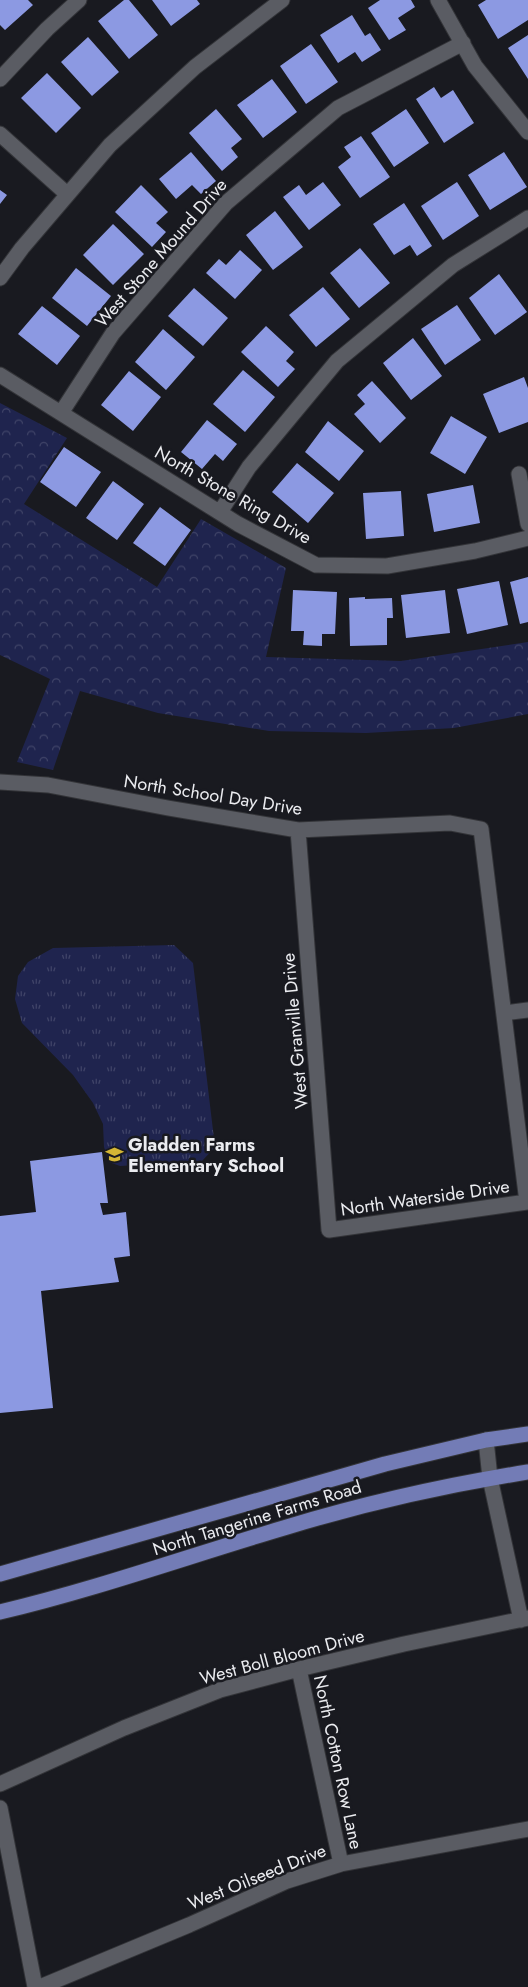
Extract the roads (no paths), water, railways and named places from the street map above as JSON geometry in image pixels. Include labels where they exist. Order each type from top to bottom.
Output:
[{"type":"main road","name":"North Tangerine Farms Road","points":[[0,1574],[357,1471],[486,1440],[528,1434]]},
{"type":"main road","name":"North Tangerine Farms Road","points":[[0,1612],[51,1600],[289,1526],[397,1496],[528,1472]]},
{"type":"street","points":[[0,79],[47,29],[80,0]]},
{"type":"street","points":[[0,278],[22,248],[110,145],[195,67],[282,0]]},
{"type":"street","points":[[438,0],[475,66],[528,132]]},
{"type":"street","name":"West Stone Mound Drive","points":[[61,413],[113,333],[226,203],[338,108],[463,44]]},
{"type":"street","points":[[0,134],[67,194]]},
{"type":"street","points":[[220,512],[249,467],[338,361],[453,265],[528,218]]},
{"type":"street","name":"North Stone Ring Drive","points":[[0,375],[220,512],[316,565],[387,566],[475,551],[528,538]]},
{"type":"street","points":[[519,474],[528,524]]},
{"type":"street","name":"North School Day Drive","points":[[0,782],[48,785],[298,830],[450,823],[481,829],[504,1013]]},
{"type":"street","name":"West Granville Drive","points":[[298,830],[329,1230]]},
{"type":"street","points":[[527,1202],[504,1013],[528,1010]]},
{"type":"street","name":"North Waterside Drive","points":[[329,1230],[527,1202]]},
{"type":"street","points":[[486,1440],[490,1478],[525,1619]]},
{"type":"street","name":"West Boll Bloom Drive","points":[[0,1784],[124,1728],[220,1690],[299,1669],[525,1619]]},
{"type":"street","name":"North Cotton Row Lane","points":[[299,1669],[341,1864]]},
{"type":"street","points":[[0,1808],[34,1987]]},
{"type":"street","name":"West Oilseed Drive","points":[[40,1987],[189,1925],[287,1881],[341,1864],[528,1829]]},
{"type":"place","name":"Gladden Farms Elementary School","points":[[114,1155]]}]
